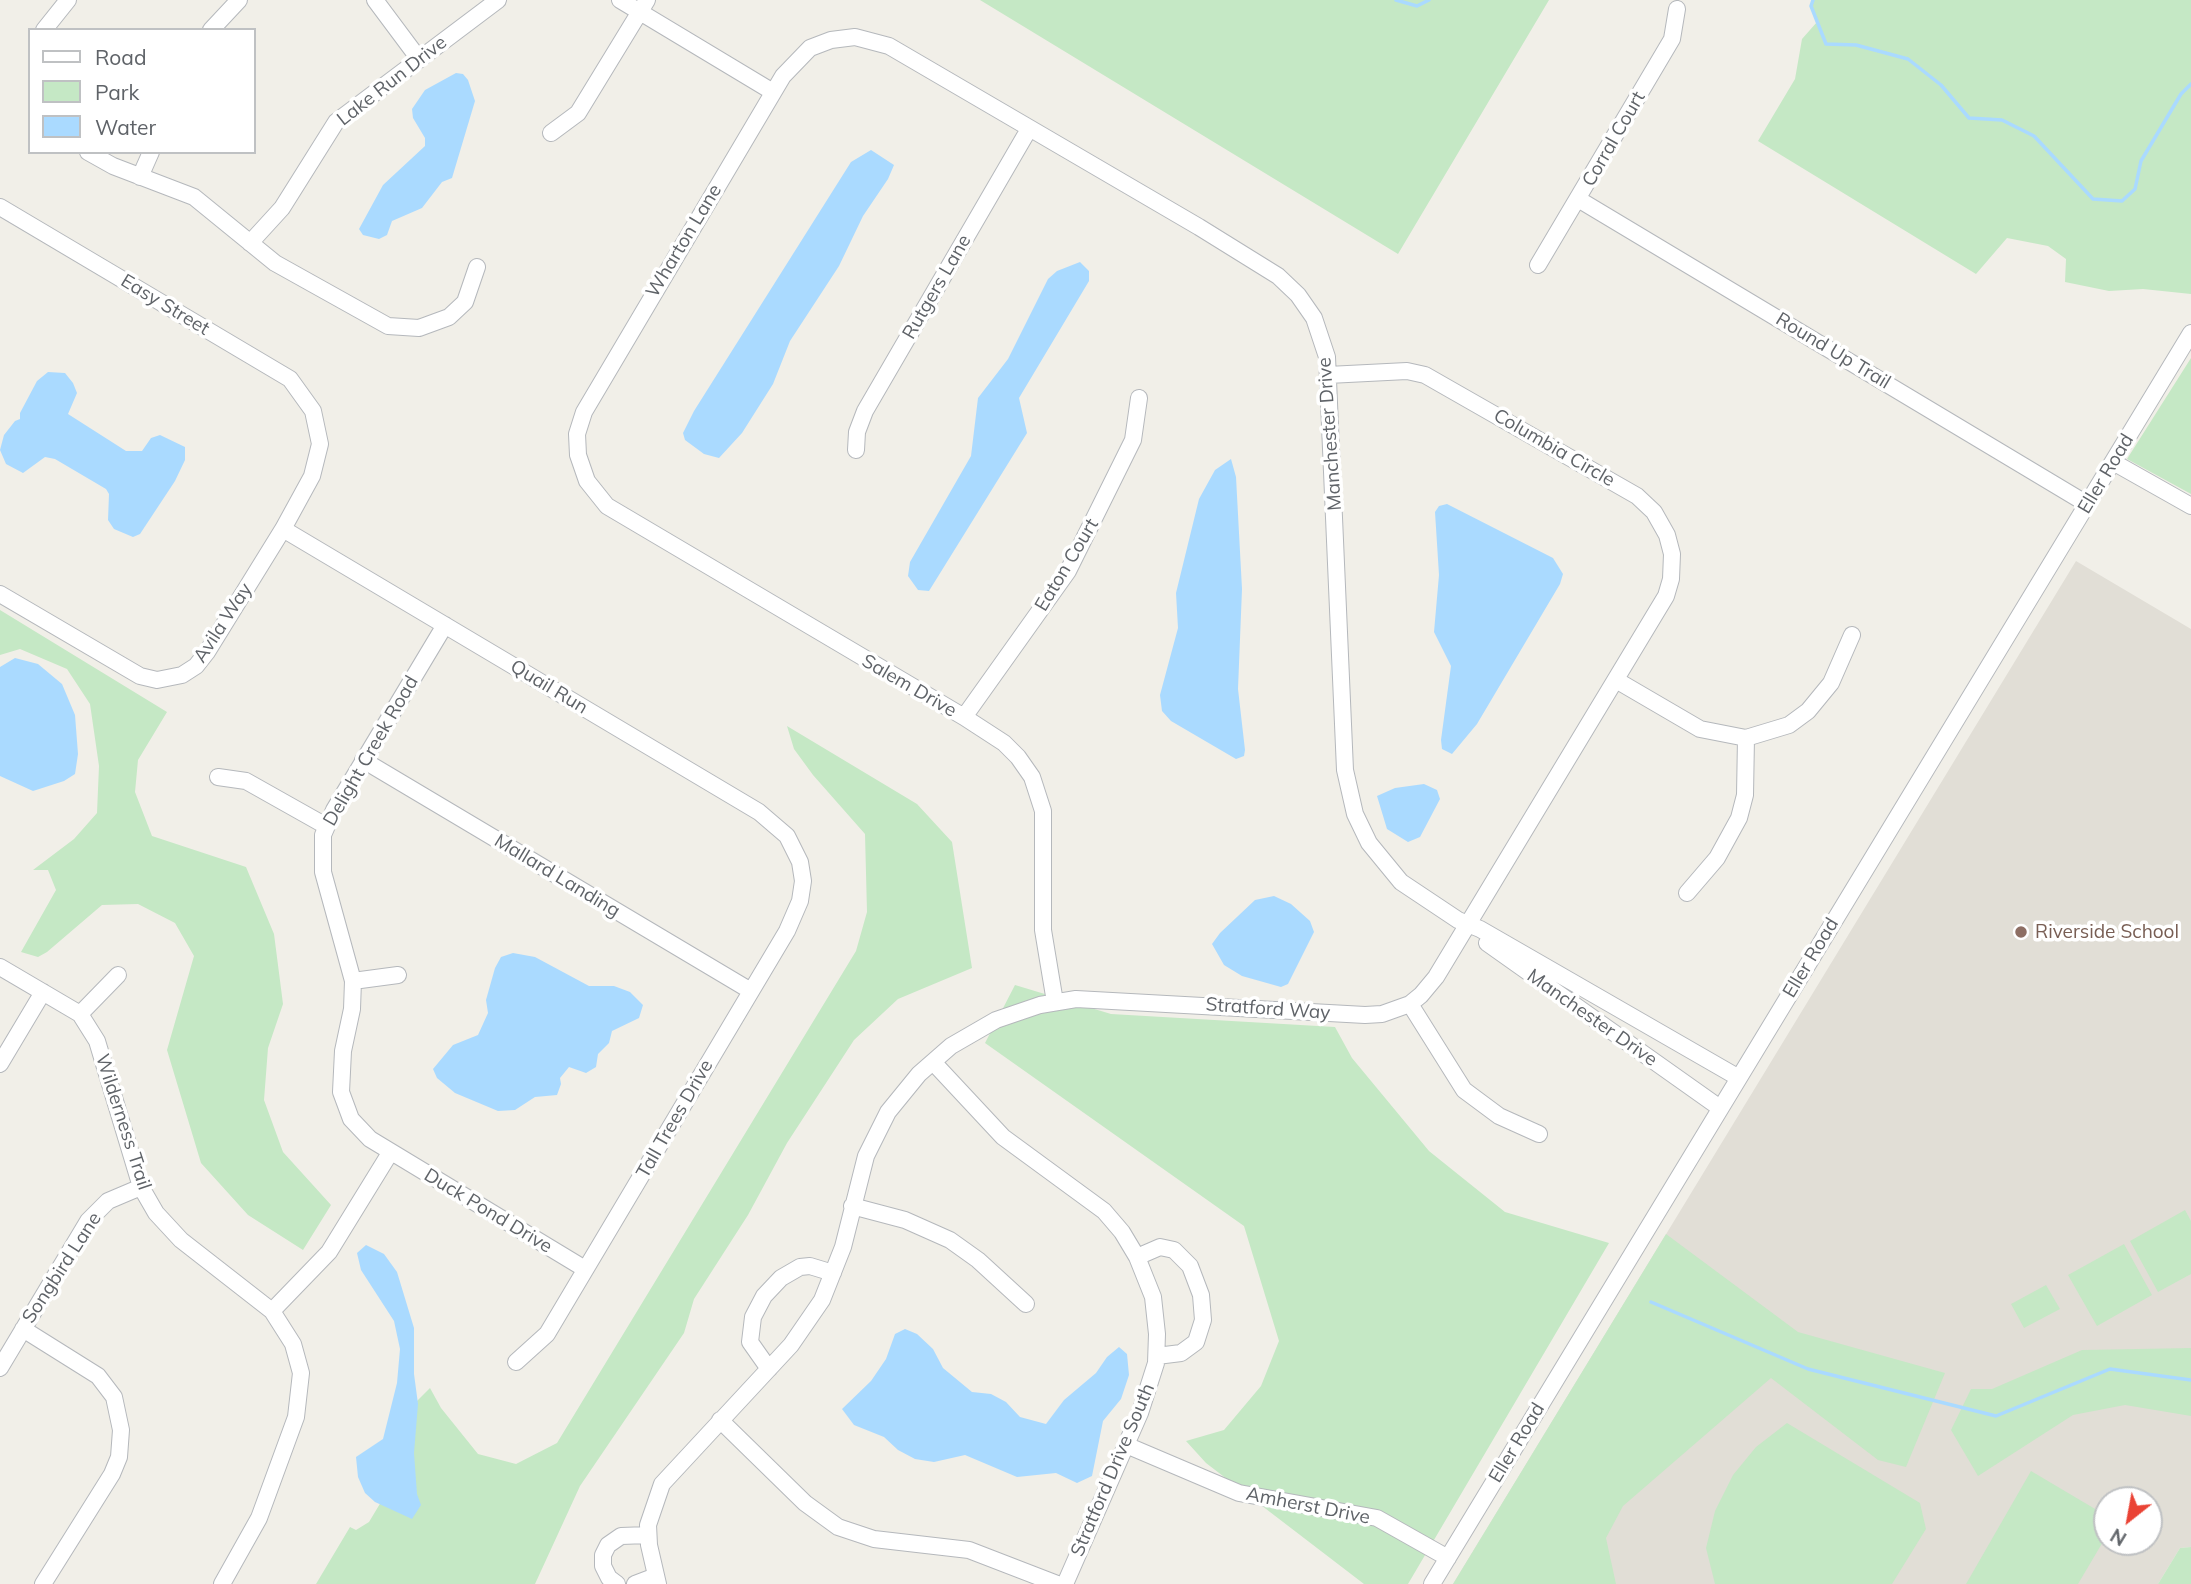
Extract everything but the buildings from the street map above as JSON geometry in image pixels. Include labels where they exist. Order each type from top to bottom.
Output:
[{"type":"street","points":[[46,28],[68,0]]},
{"type":"street","points":[[213,28],[239,0]]},
{"type":"street","points":[[375,0],[419,59]]},
{"type":"street","name":"Lake Run Drive","points":[[250,243],[282,208],[336,122],[498,0]]},
{"type":"street","points":[[620,0],[644,6],[773,92]]},
{"type":"street","points":[[551,133],[578,113],[644,6]]},
{"type":"street","name":"Corral Court","points":[[1538,265],[1672,39],[1677,9]]},
{"type":"street","name":"Wharton Lane","points":[[587,481],[577,446],[584,412],[789,68],[810,48],[847,38]]},
{"type":"street","name":"Manchester Drive","points":[[847,38],[867,39],[889,46],[1278,276],[1298,295],[1314,318],[1323,342],[1328,375],[1345,770],[1350,797],[1369,843],[1390,871],[1414,892],[1467,925],[1517,966],[1720,1108]]},
{"type":"street","name":"Rutgers Lane","points":[[856,450],[857,432],[865,411],[1029,129]]},
{"type":"street","points":[[92,154],[141,177],[194,197],[275,263],[378,323],[414,328],[441,321],[465,302],[477,267]]},
{"type":"street","points":[[141,177],[151,154]]},
{"type":"street","name":"Round Up Trail","points":[[1578,199],[2087,504]]},
{"type":"street","name":"Easy Street","points":[[2,212],[290,379],[316,418]]},
{"type":"street","name":"Eller Road","points":[[1432,1584],[2191,333]]},
{"type":"street","name":"Columbia Circle","points":[[1328,375],[1407,372],[1425,375],[1637,496],[1654,512],[1667,535],[1672,554],[1671,579],[1666,596],[1647,627]]},
{"type":"street","name":"Eaton Court","points":[[964,717],[1053,594],[1073,561],[1133,440],[1139,398]]},
{"type":"street","name":"Avila Way","points":[[0,594],[140,676],[157,680],[175,678],[190,671],[202,659],[283,528],[315,470],[320,444],[316,418]]},
{"type":"street","points":[[2113,462],[2191,506]]},
{"type":"street","name":"Salem Drive","points":[[587,481],[600,499],[624,517],[1004,743],[1032,777],[1043,811],[1043,930],[1055,1002]]},
{"type":"street","name":"Quail Run","points":[[283,528],[759,812],[787,836],[800,862]]},
{"type":"street","name":"Delight Creek Road","points":[[390,1153],[358,1128],[341,1091],[343,1051],[352,1009],[353,981],[323,872],[321,846],[326,826],[363,760],[445,625]]},
{"type":"street","name":"Stratford Way","points":[[648,1535],[650,1514],[662,1484],[769,1369],[802,1331],[822,1300],[833,1273],[866,1156],[880,1127],[908,1085],[933,1062],[951,1046],[996,1020],[1055,1002],[1111,999],[1365,1016],[1382,1014],[1410,1004],[1436,977],[1647,627]]},
{"type":"street","points":[[1616,680],[1700,729],[1746,738],[1789,725],[1808,711],[1831,683],[1852,635]]},
{"type":"street","points":[[1687,893],[1717,858],[1739,818],[1745,794],[1746,738]]},
{"type":"street","name":"Mallard Landing","points":[[363,760],[751,991]]},
{"type":"street","points":[[218,777],[246,781],[326,826]]},
{"type":"street","name":"Tall Trees Drive","points":[[516,1362],[547,1334],[795,915],[803,881],[800,862]]},
{"type":"street","name":"Manchester Drive","points":[[1467,925],[1480,929],[1739,1077]]},
{"type":"street","name":"Wilderness Trail","points":[[0,967],[80,1014],[97,1041],[141,1187],[156,1213],[181,1240],[272,1311],[285,1328],[298,1358],[299,1403],[262,1511],[222,1584]]},
{"type":"street","points":[[80,1014],[118,975]]},
{"type":"street","points":[[353,981],[398,975]]},
{"type":"street","points":[[0,1064],[43,992]]},
{"type":"street","points":[[1410,1004],[1464,1090],[1499,1116],[1539,1134]]},
{"type":"street","name":"Stratford Drive South","points":[[933,1062],[1003,1137],[1104,1211],[1122,1231],[1153,1297],[1157,1356],[1145,1401],[1065,1584]]},
{"type":"street","points":[[272,1311],[329,1252],[390,1153]]},
{"type":"street","name":"Duck Pond Drive","points":[[390,1153],[585,1269]]},
{"type":"street","name":"Songbird Lane","points":[[0,1368],[88,1221],[108,1201],[141,1187]]},
{"type":"street","points":[[852,1206],[905,1220],[950,1240],[978,1260],[1026,1304]]},
{"type":"street","points":[[1136,1257],[1160,1247],[1174,1250],[1190,1266],[1201,1295],[1203,1320],[1196,1342],[1181,1353],[1157,1356]]},
{"type":"street","points":[[769,1369],[750,1342],[753,1317],[764,1296],[780,1278],[800,1268],[810,1266],[833,1273]]},
{"type":"street","points":[[23,1329],[98,1376],[114,1397],[121,1430],[119,1457],[112,1474],[43,1584]]},
{"type":"street","points":[[720,1420],[805,1503],[838,1527],[874,1539],[969,1550],[1057,1584]]},
{"type":"street","name":"Amherst Drive","points":[[1126,1444],[1248,1496],[1377,1518],[1448,1558]]},
{"type":"street","points":[[617,1584],[609,1578],[603,1566],[603,1555],[608,1545],[621,1536],[648,1535],[657,1580],[635,1584]]},
{"type":"shaded area","name":"Riverside School","points":[[2076,561],[2191,629],[2191,1547],[2180,1548],[2158,1584],[1453,1584]]},
{"type":"green space","points":[[980,0],[1549,0],[1398,254]]},
{"type":"green space","points":[[1813,0],[2191,0],[2191,294],[2143,289],[2109,291],[2065,282],[2066,259],[2048,246],[2007,238],[1976,274],[1758,141],[1795,79],[1802,39],[1817,22],[1811,6]]},
{"type":"green space","points":[[2191,358],[2191,494],[2127,459]]},
{"type":"green space","points":[[0,610],[167,712],[138,760],[135,792],[152,836],[246,867],[274,934],[283,1004],[268,1048],[264,1100],[283,1152],[331,1205],[303,1250],[248,1215],[201,1163],[167,1050],[194,956],[175,923],[138,904],[102,905],[47,952],[38,957],[21,952],[56,890],[48,870],[33,870],[74,839],[97,813],[99,766],[90,704],[67,669],[20,649],[0,655]]},
{"type":"green space","points":[[787,726],[917,804],[952,842],[972,968],[898,999],[854,1040],[787,1143],[748,1215],[694,1299],[684,1333],[580,1486],[535,1584],[316,1584],[350,1527],[356,1530],[369,1522],[390,1487],[407,1411],[430,1388],[441,1408],[478,1454],[516,1464],[557,1443],[856,951],[867,912],[865,834],[794,749]]},
{"type":"green space","points":[[1015,985],[1111,1014],[1335,1027],[1352,1058],[1429,1151],[1505,1212],[1609,1243],[1408,1584],[1364,1584],[1206,1463],[1186,1441],[1224,1430],[1261,1386],[1279,1341],[1244,1226],[985,1043]]},
{"type":"green space","points":[[2185,1210],[2191,1221],[2191,1274],[2158,1292],[2130,1241]]},
{"type":"green space","points":[[1666,1234],[1798,1332],[1945,1373],[1906,1467],[1878,1460],[1771,1378],[1623,1506],[1606,1538],[1616,1584],[1453,1584]]},
{"type":"green space","points":[[2124,1244],[2152,1295],[2097,1326],[2068,1275]]},
{"type":"green space","points":[[2046,1285],[2060,1309],[2024,1328],[2011,1304]]},
{"type":"green space","points":[[2191,1348],[2191,1416],[2125,1405],[2073,1415],[1978,1476],[1951,1430],[1971,1389],[1992,1389],[2082,1350]]},
{"type":"green space","points":[[1787,1423],[1920,1503],[1926,1529],[1892,1584],[1715,1584],[1706,1548],[1715,1511],[1733,1475],[1756,1447]]},
{"type":"green space","points":[[2031,1471],[2093,1508],[2095,1556],[2078,1584],[1966,1584]]},
{"type":"green space","points":[[2191,1547],[2191,1584],[2158,1584],[2180,1548]]},
{"type":"water","points":[[456,73],[463,74],[468,80],[475,101],[452,178],[442,182],[422,208],[392,221],[387,235],[379,239],[363,235],[359,229],[383,185],[425,146],[425,138],[413,118],[412,109],[425,90]]},
{"type":"water","points":[[871,150],[894,165],[888,179],[863,216],[839,266],[790,341],[773,384],[742,433],[719,458],[704,454],[685,440],[683,433],[694,411],[851,162]]},
{"type":"water","points":[[1080,262],[1089,271],[1089,281],[1019,398],[1027,433],[929,591],[918,590],[908,576],[910,562],[971,456],[978,398],[1008,359],[1048,279],[1057,271]]},
{"type":"water","points":[[48,372],[65,373],[73,383],[77,393],[68,414],[126,451],[142,451],[151,438],[160,435],[185,447],[185,460],[175,481],[140,534],[133,537],[114,529],[108,520],[109,494],[106,489],[55,459],[45,457],[23,473],[6,464],[0,450],[4,435],[15,421],[20,419],[20,413],[37,381]]},
{"type":"water","points":[[1231,459],[1236,477],[1242,589],[1238,689],[1245,750],[1244,756],[1236,759],[1171,721],[1162,711],[1160,695],[1178,628],[1176,593],[1199,499],[1215,470]]},
{"type":"water","points":[[1447,504],[1553,558],[1563,574],[1560,584],[1477,724],[1452,754],[1442,749],[1441,740],[1451,666],[1434,632],[1439,575],[1435,512],[1439,506]]},
{"type":"water","points":[[15,658],[38,664],[62,684],[75,715],[78,754],[75,774],[64,781],[33,791],[0,776],[0,667]]},
{"type":"water","points":[[1424,784],[1437,790],[1440,799],[1420,837],[1408,842],[1387,829],[1377,796],[1395,788]]},
{"type":"water","points":[[1274,896],[1291,904],[1310,921],[1314,932],[1288,984],[1281,987],[1242,976],[1224,965],[1212,944],[1255,900]]},
{"type":"water","points":[[513,953],[535,957],[589,986],[614,986],[630,992],[643,1005],[639,1018],[612,1031],[609,1043],[598,1054],[596,1067],[586,1073],[569,1067],[560,1078],[557,1095],[535,1097],[515,1110],[498,1111],[455,1093],[437,1078],[433,1069],[453,1045],[478,1035],[488,1013],[486,1000],[495,968],[501,957]]},
{"type":"water","points":[[366,1245],[384,1254],[397,1272],[414,1328],[414,1374],[418,1404],[414,1453],[417,1494],[421,1505],[412,1519],[375,1502],[365,1493],[358,1477],[356,1457],[383,1439],[397,1383],[400,1349],[394,1321],[361,1270],[357,1253]]},
{"type":"water","points":[[905,1329],[917,1334],[933,1349],[943,1368],[972,1392],[991,1394],[1006,1402],[1020,1417],[1046,1424],[1064,1400],[1096,1373],[1107,1357],[1119,1347],[1127,1354],[1129,1375],[1121,1399],[1103,1421],[1092,1476],[1077,1483],[1056,1473],[1017,1477],[965,1455],[934,1462],[915,1459],[898,1450],[884,1437],[854,1425],[842,1409],[871,1381],[886,1359],[895,1334]]},
{"type":"waterway","points":[[1396,0],[1417,6],[1429,0]]},
{"type":"waterway","points":[[1813,0],[1811,6],[1826,44],[1856,45],[1908,59],[1941,85],[1969,118],[2002,120],[2034,136],[2093,199],[2122,201],[2135,189],[2141,161],[2181,94],[2191,84]]},
{"type":"waterway","points":[[1651,1302],[1808,1369],[1996,1416],[2110,1369],[2191,1380]]},
{"type":"place","name":"Riverside School","points":[[2021,932]]}]
